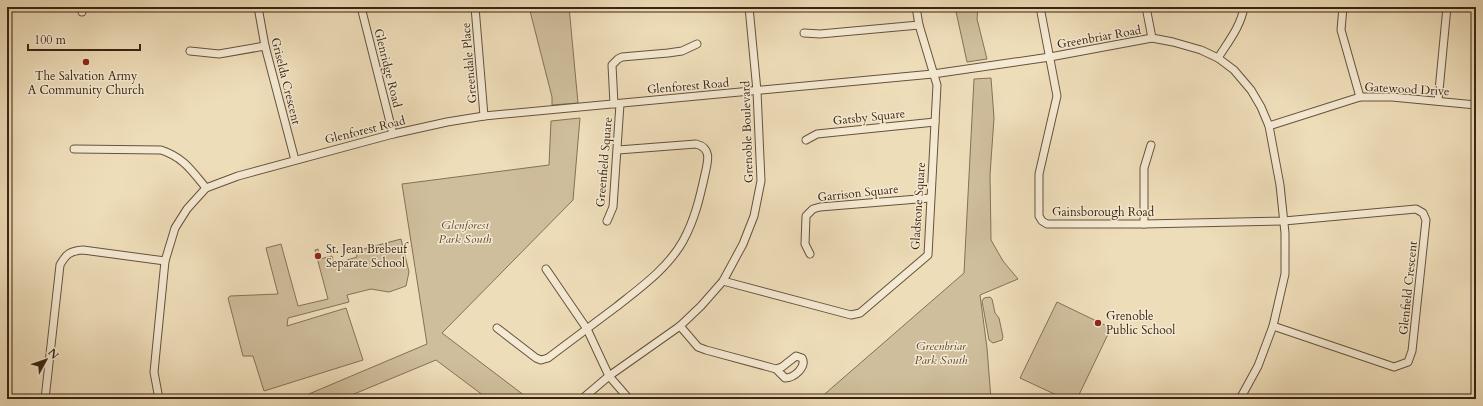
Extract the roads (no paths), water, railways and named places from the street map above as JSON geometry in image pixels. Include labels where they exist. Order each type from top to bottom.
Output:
[{"type":"street","name":"Griselda Crescent","points":[[258,7],[265,46],[295,160]]},
{"type":"street","name":"Glenridge Road","points":[[361,7],[393,134]]},
{"type":"street","name":"Greendale Place","points":[[475,7],[484,116]]},
{"type":"street","name":"Grenoble Boulevard","points":[[582,399],[610,376],[680,326],[701,306],[723,281],[743,244],[754,216],[761,181],[757,91],[749,7]]},
{"type":"street","name":"Gladstone Square","points":[[723,281],[851,315],[860,313],[928,255],[937,85],[919,25],[916,7]]},
{"type":"street","points":[[1040,7],[1050,57]]},
{"type":"street","points":[[1146,7],[1152,38]]},
{"type":"street","points":[[1218,58],[1234,33],[1244,7]]},
{"type":"street","points":[[1342,7],[1341,30],[1360,97]]},
{"type":"street","points":[[1438,100],[1448,7]]},
{"type":"street","points":[[804,34],[820,34],[919,25]]},
{"type":"street","name":"Greenbriar Road","points":[[757,91],[933,74],[1050,57],[1152,38],[1185,45],[1201,50],[1218,58],[1234,70],[1251,90],[1270,126],[1280,185],[1284,221],[1285,274],[1273,326],[1258,366],[1240,399]]},
{"type":"street","name":"Greenfield Square","points":[[607,221],[613,207],[618,150],[617,104],[612,65],[622,57],[682,51],[697,44]]},
{"type":"street","points":[[190,51],[219,54],[265,46]]},
{"type":"street","name":"Gainsborough Road","points":[[1050,57],[1057,96],[1040,174],[1039,216],[1042,221],[1047,224],[1054,225],[1284,221]]},
{"type":"street","name":"Glenforest Road","points":[[159,399],[154,372],[164,261],[175,228],[187,209],[206,188],[238,176],[295,160],[393,134],[447,122],[484,116],[757,91]]},
{"type":"street","name":"Gatewood Drive","points":[[1270,126],[1360,97],[1392,97],[1438,100],[1476,105]]},
{"type":"street","name":"Gatsby Square","points":[[806,140],[817,134],[935,122]]},
{"type":"street","points":[[498,328],[536,358],[542,360],[548,358],[648,281],[664,266],[683,242],[696,214],[708,164],[708,153],[703,146],[696,144],[618,150]]},
{"type":"street","points":[[1144,224],[1144,168],[1151,145]]},
{"type":"street","points":[[74,149],[161,150],[172,154],[185,162],[206,188]]},
{"type":"street","name":"Garrison Square","points":[[810,254],[804,244],[806,216],[813,209],[820,207],[930,198]]},
{"type":"street","name":"Glenfield Crescent","points":[[1273,326],[1394,367],[1408,362],[1412,351],[1426,220],[1423,213],[1416,209],[1284,221]]},
{"type":"street","points":[[45,399],[60,265],[64,257],[72,251],[82,250],[164,261]]},
{"type":"street","points":[[546,269],[587,329],[610,376],[628,399]]},
{"type":"street","points":[[680,326],[694,342],[702,348],[776,369]]},
{"type":"place","name":"The Salvation Army A Community Church","points":[[86,62]]},
{"type":"place","name":"St. Jean Brebeuf Separate School","points":[[318,256]]},
{"type":"place","name":"Grenoble Public School","points":[[1098,323]]},
{"type":"park label","name":"Glenforest Park South","points":[[465,232]]},
{"type":"park label","name":"Greenbriar Park South","points":[[941,353]]}]
